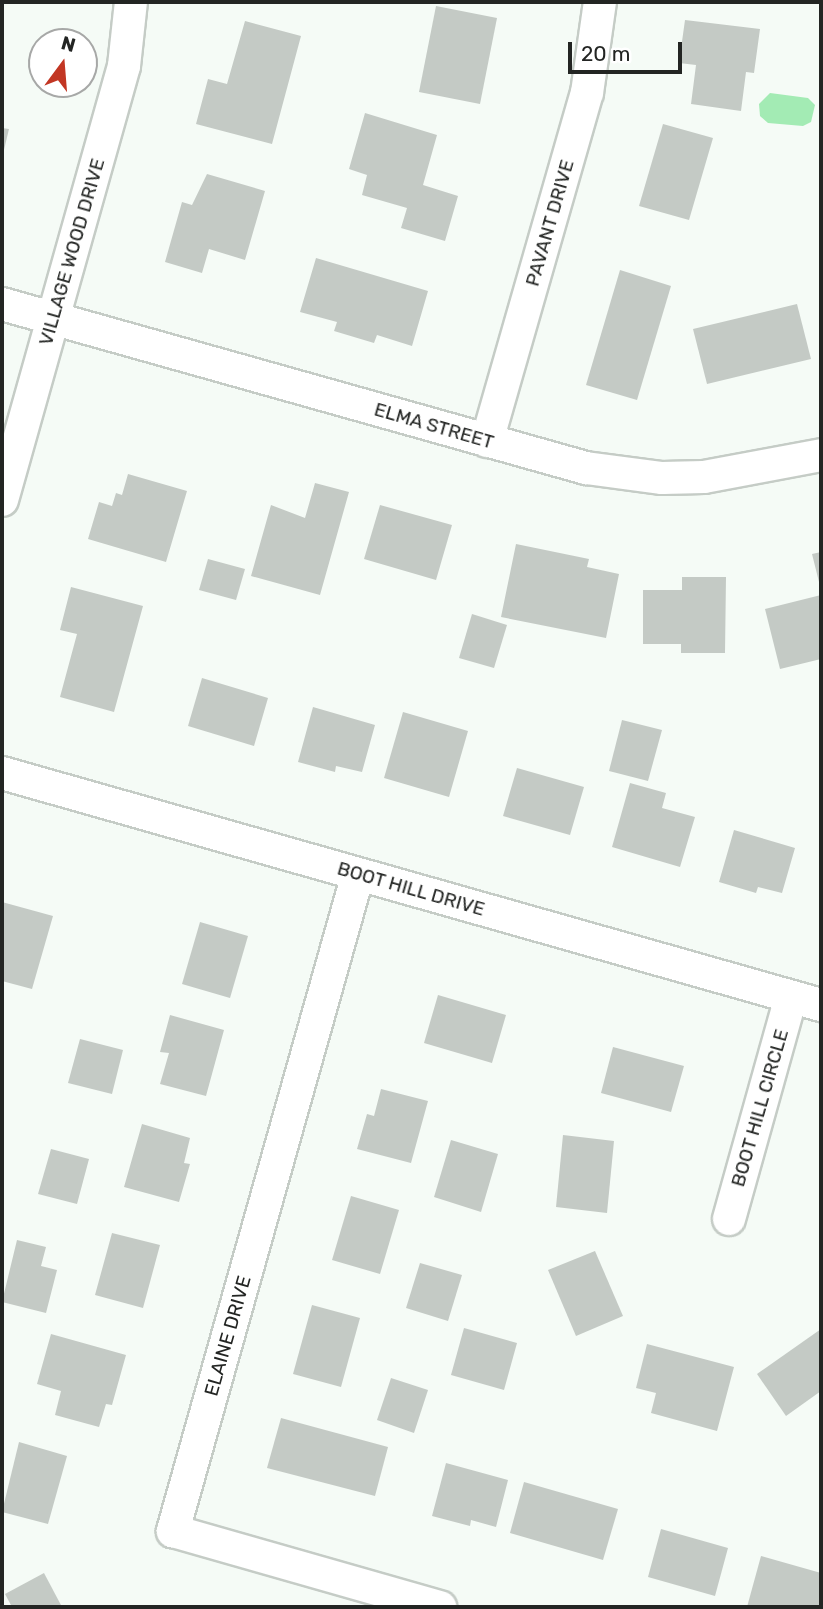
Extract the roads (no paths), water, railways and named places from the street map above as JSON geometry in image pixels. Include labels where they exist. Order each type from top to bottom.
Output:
[{"type":"street","name":"VILLAGE WOOD DRIVE","points":[[2,500],[124,66],[131,2]]},
{"type":"street","name":"PAVANT DRIVE","points":[[487,441],[587,93],[600,2]]},
{"type":"street","name":"ELMA STREET","points":[[2,304],[586,468],[662,478],[746,472],[821,455]]},
{"type":"street","name":"BOOT HILL DRIVE","points":[[2,773],[821,1005]]},
{"type":"street","name":"ELAINE DRIVE","points":[[358,874],[173,1531],[440,1607]]},
{"type":"street","name":"BOOT HILL CIRCLE","points":[[729,1219],[791,997]]}]
